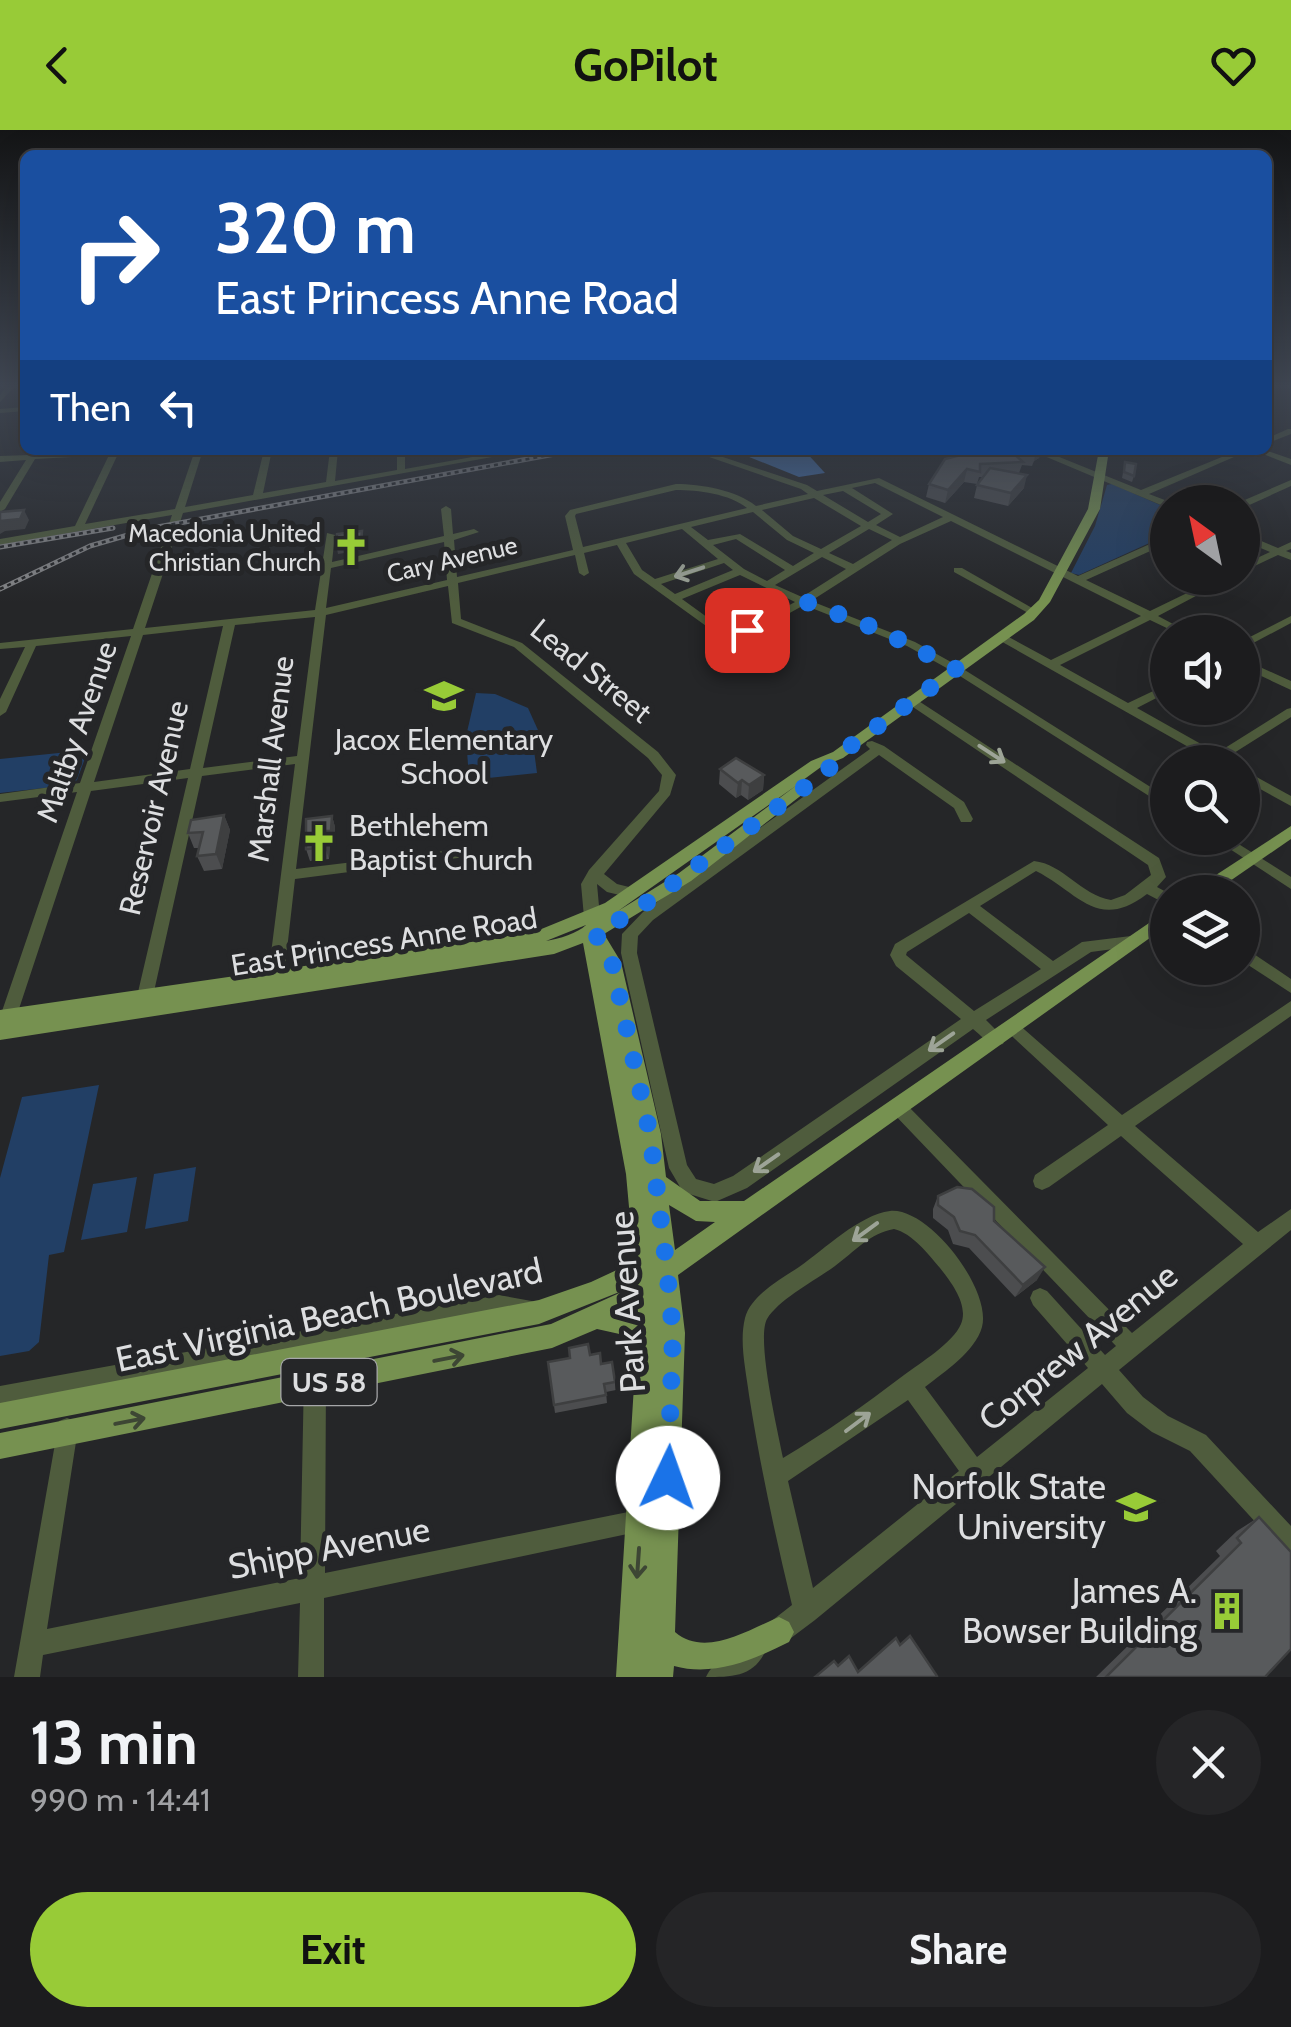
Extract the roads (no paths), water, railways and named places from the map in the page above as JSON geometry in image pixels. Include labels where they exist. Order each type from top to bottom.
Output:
[{"type":"main road","name":"East Princess Anne Road","points":[[594,925],[632,893],[816,764],[838,755],[1034,612],[1061,574],[1088,524],[1102,478],[1103,459]]},
{"type":"main road","name":"East Princess Anne Road","points":[[3,1025],[276,982],[534,952],[634,912],[828,770],[838,755]]},
{"type":"main road","points":[[1227,875],[1291,831]]},
{"type":"main road","name":"Park Avenue","points":[[594,925],[612,962],[657,1182],[650,1352],[661,1640],[658,1677]]},
{"type":"main road","name":"Park Avenue","points":[[594,925],[592,949],[654,1276],[673,1350],[631,1677]]},
{"type":"main road","name":"East Virginia Beach Boulevard","points":[[0,1446],[530,1342],[587,1322],[1150,929]]},
{"type":"main road","points":[[657,1182],[696,1211],[748,1212]]},
{"type":"main road","name":"East Virginia Beach Boulevard","points":[[0,1416],[539,1312],[654,1276]]},
{"type":"main road","points":[[587,1322],[609,1318],[630,1324],[650,1352]]},
{"type":"main road","points":[[661,1640],[669,1649],[693,1658],[745,1648],[779,1632]]},
{"type":"street","points":[[0,509],[31,459]]},
{"type":"street","points":[[78,529],[112,459]]},
{"type":"street","name":"Maltby Avenue","points":[[3,1025],[196,459]]},
{"type":"street","points":[[257,498],[266,459]]},
{"type":"street","points":[[330,485],[333,459]]},
{"type":"street","points":[[401,459],[401,472]]},
{"type":"street","points":[[0,542],[474,459]]},
{"type":"street","points":[[719,459],[819,494],[864,524],[897,539]]},
{"type":"street","points":[[1056,459],[1150,498]]},
{"type":"street","points":[[1140,494],[1224,459]]},
{"type":"street","name":"Cary Avenue","points":[[0,646],[320,613],[876,480],[949,518]]},
{"type":"street","points":[[1260,497],[1291,483]]},
{"type":"street","points":[[584,573],[570,516],[581,509],[676,486],[734,497],[790,538],[852,568]]},
{"type":"street","points":[[768,586],[888,512],[845,488]]},
{"type":"street","name":"Lead Street","points":[[446,510],[456,621],[518,645],[653,755],[669,774],[666,792],[594,874]]},
{"type":"street","points":[[620,542],[638,572],[729,631],[749,631],[804,601],[897,539],[949,518],[1149,616]]},
{"type":"street","points":[[684,526],[740,571],[880,630],[956,669],[1150,793]]},
{"type":"street","points":[[326,566],[474,532]]},
{"type":"street","name":"Marshall Avenue","points":[[276,982],[330,536]]},
{"type":"street","points":[[704,544],[737,536],[792,570]]},
{"type":"street","points":[[1260,544],[1291,557]]},
{"type":"street","points":[[1260,560],[1291,544]]},
{"type":"street","points":[[1078,580],[1150,547]]},
{"type":"street","points":[[654,583],[724,560]]},
{"type":"street","points":[[958,570],[1034,612]]},
{"type":"street","points":[[675,598],[740,571]]},
{"type":"street","points":[[1051,665],[1191,595]]},
{"type":"street","points":[[1260,636],[1291,619]]},
{"type":"street","name":"Reservoir Avenue","points":[[143,1002],[230,622]]},
{"type":"street","points":[[1001,637],[1194,745]]},
{"type":"street","points":[[0,712],[32,643]]},
{"type":"street","points":[[1260,671],[1291,686]]},
{"type":"street","points":[[1129,708],[1150,697]]},
{"type":"street","points":[[911,700],[1154,862],[1159,877],[1120,904],[1108,906],[1032,861],[970,906],[901,948],[898,955],[972,1020],[1004,1033],[1122,1125],[1258,1245]]},
{"type":"street","points":[[1243,745],[1291,712]]},
{"type":"street","points":[[860,738],[959,805],[966,819]]},
{"type":"street","points":[[878,749],[648,916],[630,934],[629,954],[678,1170],[690,1186],[714,1194],[740,1182],[1051,968],[1088,946],[1131,942]]},
{"type":"street","points":[[0,798],[304,760]]},
{"type":"street","points":[[1260,784],[1291,802]]},
{"type":"street","points":[[290,874],[468,853]]},
{"type":"street","points":[[1247,855],[1291,884]]},
{"type":"street","points":[[594,925],[586,892],[594,874],[612,888],[632,893]]},
{"type":"street","points":[[1146,887],[1150,889]]},
{"type":"street","points":[[970,906],[1051,968]]},
{"type":"street","points":[[1260,965],[1291,987]]},
{"type":"street","points":[[1042,1181],[1291,1008]]},
{"type":"street","points":[[898,1108],[1132,1348]]},
{"type":"street","points":[[657,1182],[678,1170]]},
{"type":"street","name":"Corprew Avenue","points":[[719,1677],[1291,1218]]},
{"type":"street","points":[[776,1476],[908,1384],[965,1339],[972,1327],[973,1305],[963,1281],[912,1227],[894,1219],[884,1220],[770,1302],[754,1322],[753,1349],[790,1558],[806,1611]]},
{"type":"street","points":[[1040,1298],[1146,1414],[1198,1443],[1291,1544]]},
{"type":"street","points":[[0,1397],[500,1305],[539,1312]]},
{"type":"street","points":[[311,1677],[316,1356]]},
{"type":"street","points":[[908,1384],[976,1474]]},
{"type":"street","points":[[27,1677],[71,1403]]},
{"type":"street","name":"Shipp Avenue","points":[[32,1644],[654,1519]]},
{"type":"railway","points":[[0,589],[90,546],[152,528],[527,459]]},
{"type":"railway","points":[[0,547],[113,528]]},
{"type":"place","name":"Macedonia United Christian Church","points":[[351,547]]},
{"type":"place","name":"Jacox Elementary School","points":[[444,696]]},
{"type":"place","name":"Bethlehem Baptist Church","points":[[319,843]]},
{"type":"place","name":"Norfolk State University","points":[[1136,1507]]},
{"type":"place","name":"James A. Bowser Building","points":[[1227,1611]]}]
